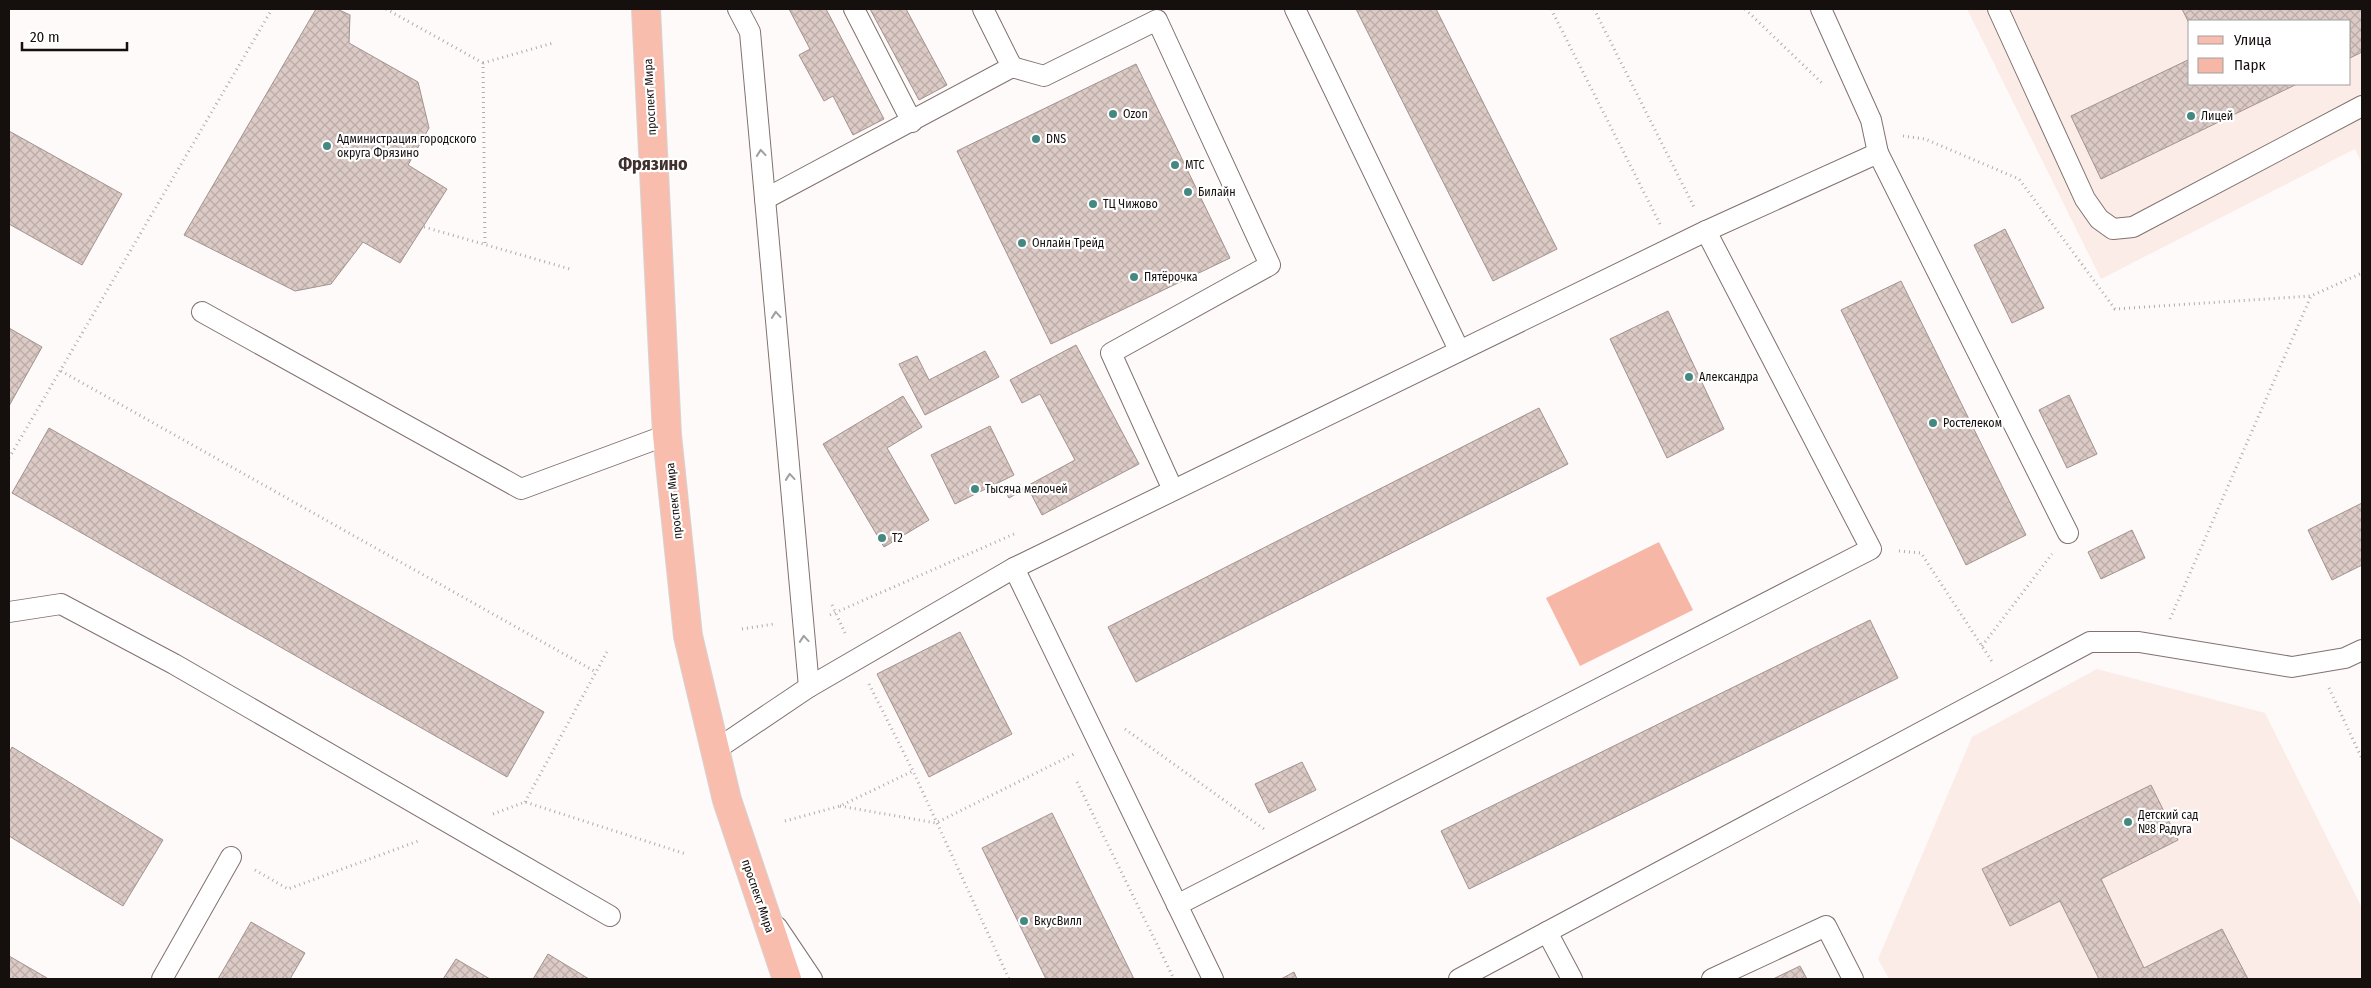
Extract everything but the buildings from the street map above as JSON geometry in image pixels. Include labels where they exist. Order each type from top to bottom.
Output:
[{"type":"main road","name":"проспект Мира","points":[[646,9],[667,435],[688,636],[714,751],[738,836],[787,979]]},
{"type":"lane","points":[[738,9],[750,32],[809,687]]},
{"type":"lane","points":[[854,9],[912,122]]},
{"type":"lane","points":[[1295,9],[1459,350]]},
{"type":"lane","points":[[1822,9],[1870,120],[1878,153],[2068,533]]},
{"type":"lane","points":[[1998,9],[2084,199],[2099,219],[2114,229],[2133,227],[2362,106]]},
{"type":"lane","points":[[990,11],[1012,67]]},
{"type":"lane","points":[[765,199],[1012,67],[1044,76],[1157,20],[1270,265],[1111,353],[1173,490]]},
{"type":"lane","points":[[714,751],[809,687],[1014,568],[1706,231],[1878,153]]},
{"type":"lane","points":[[1177,905],[1871,549],[1706,231]]},
{"type":"lane","points":[[202,312],[521,489],[667,435]]},
{"type":"lane","points":[[1014,568],[1213,979]]},
{"type":"lane","points":[[9,612],[61,604],[174,664],[610,916]]},
{"type":"lane","points":[[1459,979],[2090,642],[2138,642],[2292,667],[2346,658],[2362,650]]},
{"type":"lane","points":[[162,979],[231,857]]},
{"type":"lane","points":[[761,904],[812,979]]},
{"type":"lane","points":[[1712,979],[1826,926],[1853,979]]},
{"type":"lane","points":[[1547,932],[1572,979]]},
{"type":"path","points":[[9,458],[272,9]]},
{"type":"path","points":[[386,9],[483,63],[553,43]]},
{"type":"path","points":[[1551,9],[1665,233]]},
{"type":"path","points":[[1594,9],[1706,231]]},
{"type":"path","points":[[1745,9],[1823,84]]},
{"type":"path","points":[[483,63],[485,244]]},
{"type":"path","points":[[1873,132],[1925,139],[2019,179],[2114,309],[2311,296],[2362,273]]},
{"type":"path","points":[[424,227],[570,269]]},
{"type":"path","points":[[2159,646],[2311,296]]},
{"type":"path","points":[[61,372],[596,672]]},
{"type":"path","points":[[836,614],[1017,532]]},
{"type":"path","points":[[1982,646],[2068,533]]},
{"type":"path","points":[[1871,549],[1921,553],[2008,686]]},
{"type":"path","points":[[830,600],[857,660],[913,771],[1009,979]]},
{"type":"path","points":[[526,802],[608,650]]},
{"type":"path","points":[[2317,663],[2362,759]]},
{"type":"path","points":[[1123,728],[1290,848]]},
{"type":"path","points":[[840,806],[936,823],[1098,742]]},
{"type":"path","points":[[785,821],[840,806],[913,771]]},
{"type":"path","points":[[1077,782],[1174,979]]},
{"type":"path","points":[[231,857],[288,889],[526,802],[642,842],[686,854]]},
{"type":"shaded area","name":"Лицей","points":[[1967,9],[2362,9],[2362,164],[2355,149],[2101,279]]},
{"type":"shaded area","name":"Детский сад №8 Радуга","points":[[2097,669],[2265,713],[2362,908],[2362,979],[1889,979],[1878,959],[1972,737]]},
{"type":"green space","points":[[1659,542],[1693,610],[1580,666],[1546,598]]},
{"type":"place","name":"Ozon","points":[[1113,114]]},
{"type":"place","name":"Лицей","points":[[2191,116]]},
{"type":"place","name":"DNS","points":[[1036,139]]},
{"type":"place","name":"Администрация городского округа Фрязино","points":[[327,146]]},
{"type":"place","name":"МТС","points":[[1175,165]]},
{"type":"place","name":"Билайн","points":[[1188,192]]},
{"type":"place","name":"ТЦ Чижово","points":[[1093,204]]},
{"type":"place","name":"Онлайн Трейд","points":[[1022,243]]},
{"type":"place","name":"Пятёрочка","points":[[1134,277]]},
{"type":"place","name":"Александра","points":[[1689,377]]},
{"type":"place","name":"Ростелеком","points":[[1933,423]]},
{"type":"place","name":"Тысяча мелочей","points":[[975,489]]},
{"type":"place","name":"T2","points":[[882,538]]},
{"type":"place","name":"Детский сад №8 Радуга","points":[[2128,822]]},
{"type":"place","name":"ВкусВилл","points":[[1024,921]]},
{"type":"district","name":"Фрязино","points":[[653,164]]}]
